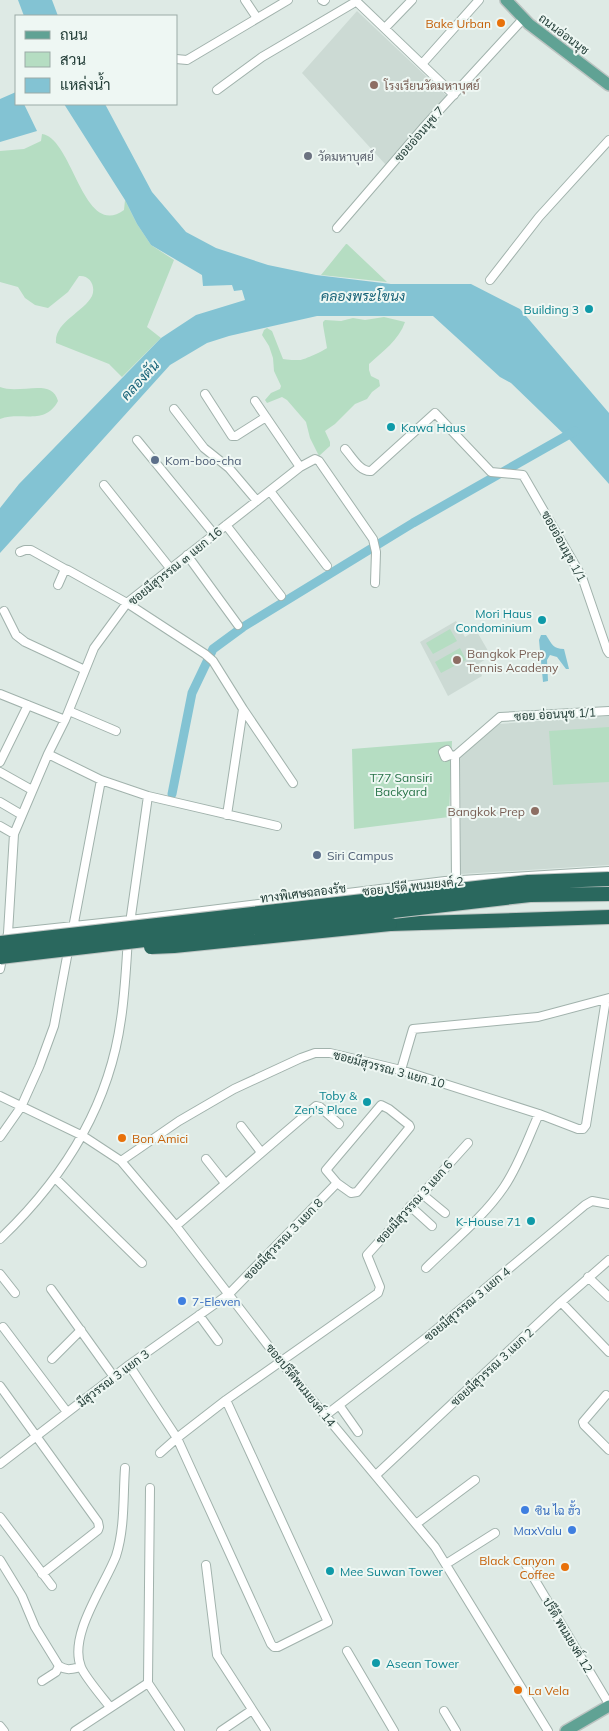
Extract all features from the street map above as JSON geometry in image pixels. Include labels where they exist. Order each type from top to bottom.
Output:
[{"type":"highway","name":"ทางพิเศษฉลองรัช","points":[[4,938],[528,882],[609,879]]},
{"type":"highway","points":[[0,957],[530,895],[609,894]]},
{"type":"highway","points":[[66,949],[174,946],[390,924],[609,916]]},
{"type":"main road","name":"ถนนอ่อนนุช","points":[[506,0],[523,19],[608,79]]},
{"type":"main road","name":"ถนนอ่อนนุช","points":[[514,0],[527,14],[608,79]]},
{"type":"main road","points":[[566,1731],[609,1705]]},
{"type":"street","points":[[245,0],[257,18]]},
{"type":"street","points":[[178,59],[186,60],[288,0]]},
{"type":"street","points":[[386,28],[412,0]]},
{"type":"street","points":[[422,64],[479,0]]},
{"type":"street","points":[[217,90],[262,58],[356,1],[454,95]]},
{"type":"street","name":"ซอยอ่อนนุช 7","points":[[337,228],[523,19]]},
{"type":"street","points":[[490,280],[539,217],[609,140]]},
{"type":"street","points":[[205,394],[232,436],[236,436],[266,417]]},
{"type":"street","points":[[255,401],[300,467],[314,460],[319,461],[373,539],[376,552],[375,582]]},
{"type":"street","points":[[174,409],[204,448],[229,468],[256,501]]},
{"type":"street","name":"ซอยอ่อนนุช 1/1","points":[[345,449],[362,469],[372,471],[435,413],[489,471],[493,473],[521,474],[527,480],[582,577],[609,653]]},
{"type":"street","points":[[137,440],[214,534]]},
{"type":"street","name":"ซอยมีสุวรรณ ๓ แยก 16","points":[[0,969],[14,834],[48,754],[69,711],[94,648],[127,603],[300,467]]},
{"type":"street","points":[[104,485],[170,568]]},
{"type":"street","points":[[270,491],[328,566]]},
{"type":"street","points":[[226,524],[281,596]]},
{"type":"street","points":[[20,552],[31,550],[127,603],[205,654],[212,661],[292,783]]},
{"type":"street","points":[[186,556],[238,625]]},
{"type":"street","points":[[58,585],[65,569]]},
{"type":"street","points":[[4,611],[16,635],[24,642],[86,670]]},
{"type":"street","points":[[0,694],[65,720]]},
{"type":"street","points":[[0,762],[28,705]]},
{"type":"street","points":[[227,815],[243,709]]},
{"type":"street","name":"ซอย อ่อนนุช 1/1","points":[[456,880],[452,755],[500,717],[609,710]]},
{"type":"street","points":[[69,711],[116,731]]},
{"type":"street","points":[[48,754],[101,780],[148,796],[277,826]]},
{"type":"street","points":[[0,772],[32,790]]},
{"type":"street","points":[[0,1138],[21,1107],[39,1067],[54,1026],[101,780]]},
{"type":"street","points":[[0,1239],[21,1219],[55,1178],[83,1136],[103,1090],[113,1058],[121,1020],[130,920],[148,796]]},
{"type":"street","points":[[0,802],[22,815]]},
{"type":"street","points":[[0,826],[14,834]]},
{"type":"street","name":"ซอย ปรีดี พนมยงค์ 2","points":[[4,938],[74,925],[130,920],[456,880],[609,871]]},
{"type":"street","points":[[401,1070],[411,1031],[417,1028],[522,1019],[608,999]]},
{"type":"street","name":"ซอยมีสุวรรณ 3 แยก 10","points":[[121,1161],[179,1121],[234,1089],[314,1053],[330,1053],[401,1070],[539,1114],[578,1129],[583,1129],[586,1125],[608,999]]},
{"type":"street","name":"ซอยปรีดีพนมยงค์ 14","points":[[0,1096],[83,1136],[121,1161],[176,1226],[280,1361],[376,1475],[446,1564],[548,1731]]},
{"type":"street","points":[[176,1226],[316,1106],[320,1107],[339,1124]]},
{"type":"street","points":[[379,1106],[384,1106],[409,1124],[409,1130],[357,1192],[351,1193],[337,1183],[326,1170],[379,1106]]},
{"type":"street","points":[[426,1268],[483,1214],[504,1187],[513,1173],[539,1114]]},
{"type":"street","points":[[240,1126],[261,1152]]},
{"type":"street","name":"ซอยมีสุวรรณ 3 แยก 6","points":[[280,1361],[378,1293],[380,1287],[366,1255],[468,1142]]},
{"type":"street","points":[[206,1159],[225,1183]]},
{"type":"street","points":[[55,1178],[142,1263]]},
{"type":"street","name":"ซอยมีสุวรรณ 3 แยก 8","points":[[229,1294],[337,1183]]},
{"type":"street","points":[[422,1194],[445,1213]]},
{"type":"street","name":"ซอยมีสุวรรณ 3 แยก 4","points":[[326,1415],[426,1338],[585,1206],[592,1201],[609,1204]]},
{"type":"street","points":[[410,1206],[432,1226]]},
{"type":"street","name":"ซอยมีสุวรรณ 3 แยก 2","points":[[376,1475],[588,1277],[609,1260]]},
{"type":"street","points":[[0,1274],[15,1293]]},
{"type":"street","points":[[588,1277],[609,1297]]},
{"type":"street","points":[[51,1289],[114,1377]]},
{"type":"street","name":"มีสุวรรณ 3 แยก 3","points":[[0,1464],[129,1365],[229,1294]]},
{"type":"street","points":[[562,1302],[609,1352]]},
{"type":"street","points":[[199,1315],[218,1341]]},
{"type":"street","points":[[3,1327],[67,1412]]},
{"type":"street","points":[[52,1360],[81,1330]]},
{"type":"street","points":[[160,1452],[226,1400],[280,1361]]},
{"type":"street","points":[[129,1365],[177,1438],[270,1644],[278,1647],[328,1622],[226,1400]]},
{"type":"street","points":[[0,1386],[98,1522],[98,1530],[42,1574]]},
{"type":"street","points":[[606,1395],[583,1422],[584,1426],[609,1450]]},
{"type":"street","points":[[339,1405],[358,1432]]},
{"type":"street","points":[[110,1707],[81,1667],[79,1644],[83,1625],[110,1569],[119,1544],[125,1468]]},
{"type":"street","points":[[416,1524],[475,1480]]},
{"type":"street","points":[[150,1488],[148,1683],[180,1731]]},
{"type":"street","points":[[0,1517],[52,1586]]},
{"type":"street","points":[[446,1564],[496,1533]]},
{"type":"street","points":[[0,1560],[22,1596],[35,1627],[59,1666],[70,1670],[81,1667]]},
{"type":"street","points":[[206,1565],[217,1655],[266,1731]]},
{"type":"street","name":"ปรีดี พนมยงค์ 12","points":[[526,1566],[609,1705]]},
{"type":"street","points":[[347,1651],[394,1731]]},
{"type":"street","points":[[42,1681],[56,1672],[59,1666]]},
{"type":"street","points":[[75,1731],[148,1683]]},
{"type":"street","points":[[221,1731],[252,1710]]},
{"type":"street","points":[[444,1711],[456,1731]]},
{"type":"street","points":[[0,1726],[4,1731]]},
{"type":"shaded area","name":"โรงเรียนวัดมหาบุศย์","points":[[357,11],[448,97],[386,165],[302,73]]},
{"type":"shaded area","name":"Bangkok Prep Tennis Academy","points":[[456,621],[465,637],[476,630],[491,656],[478,664],[482,676],[448,696],[420,642]]},
{"type":"shaded area","name":"Bangkok Prep","points":[[609,716],[609,865],[461,874],[460,757],[499,724]]},
{"type":"green space","points":[[42,134],[53,140],[62,152],[88,200],[98,211],[110,216],[124,210],[125,200],[137,224],[151,245],[174,260],[147,327],[161,338],[122,377],[109,364],[56,343],[57,336],[64,323],[83,307],[92,296],[93,285],[89,279],[79,276],[68,292],[48,308],[35,305],[25,298],[18,287],[0,282],[0,151],[24,149],[41,141]]},
{"type":"green space","points":[[347,244],[387,282],[321,275]]},
{"type":"green space","points":[[384,317],[405,322],[395,340],[369,364],[371,376],[379,380],[380,386],[367,399],[355,404],[325,431],[330,446],[319,456],[310,438],[306,422],[287,400],[282,397],[267,403],[265,400],[271,393],[280,389],[281,386],[274,371],[273,358],[269,346],[262,335],[264,330],[267,328],[272,331],[283,359],[300,360],[327,348],[323,325],[325,320],[341,321],[353,318],[365,320]]},
{"type":"green space","points":[[0,387],[8,389],[42,388],[55,394],[58,401],[53,409],[39,416],[16,416],[0,419]]},
{"type":"green space","points":[[450,629],[457,641],[433,654],[426,643]]},
{"type":"green space","points":[[460,648],[466,660],[441,673],[435,662]]},
{"type":"green space","points":[[609,727],[609,782],[553,785],[549,731]]},
{"type":"green space","name":"T77 Sansiri Backyard","points":[[452,741],[449,817],[354,829],[352,749]]},
{"type":"water","points":[[18,0],[52,0],[58,15],[24,15]]},
{"type":"water","points":[[15,92],[15,105],[24,105],[37,131],[0,142],[0,99]]},
{"type":"water","points":[[65,105],[106,105],[152,192],[186,232],[216,248],[268,265],[316,275],[391,284],[471,284],[520,309],[609,413],[609,484],[569,439],[511,383],[500,377],[433,316],[317,316],[229,336],[207,343],[170,365],[0,553],[0,508],[19,484],[161,338],[196,315],[245,300],[242,290],[234,291],[232,285],[203,286],[202,275],[151,245],[137,224],[125,200]]},
{"type":"water","points":[[541,635],[546,635],[555,647],[564,649],[569,669],[566,669],[557,657],[550,655],[547,660],[548,681],[543,682],[539,640]]},
{"type":"waterway","points":[[172,794],[192,693],[213,649],[243,627],[413,523],[575,431]]},
{"type":"place","name":"Bake Urban","points":[[501,23]]},
{"type":"place","name":"โรงเรียนวัดมหาบุศย์","points":[[374,85]]},
{"type":"place","name":"วัดมหาบุศย์","points":[[308,156]]},
{"type":"place","name":"Building 3","points":[[589,309]]},
{"type":"place","name":"Kawa Haus","points":[[391,427]]},
{"type":"place","name":"Kom-boo-cha","points":[[155,460]]},
{"type":"place","name":"Mori Haus Condominium","points":[[542,620]]},
{"type":"place","name":"Bangkok Prep Tennis Academy","points":[[457,660]]},
{"type":"place","name":"Bangkok Prep","points":[[535,811]]},
{"type":"place","name":"Siri Campus","points":[[317,855]]},
{"type":"place","name":"Toby & Zen's Place","points":[[367,1102]]},
{"type":"place","name":"Bon Amici","points":[[122,1138]]},
{"type":"place","name":"K-House 71","points":[[531,1221]]},
{"type":"place","name":"7-Eleven","points":[[182,1301]]},
{"type":"place","name":"ซิน ไฉ ฮั้ว","points":[[525,1510]]},
{"type":"place","name":"MaxValu","points":[[572,1530]]},
{"type":"place","name":"Black Canyon Coffee","points":[[565,1567]]},
{"type":"place","name":"Mee Suwan Tower","points":[[330,1571]]},
{"type":"place","name":"Asean Tower","points":[[376,1663]]},
{"type":"place","name":"La Vela","points":[[518,1690]]},
{"type":"water label","name":"คลองพระโขนง","points":[[363,296]]},
{"type":"water label","name":"คลองตัน","points":[[140,380]]}]
